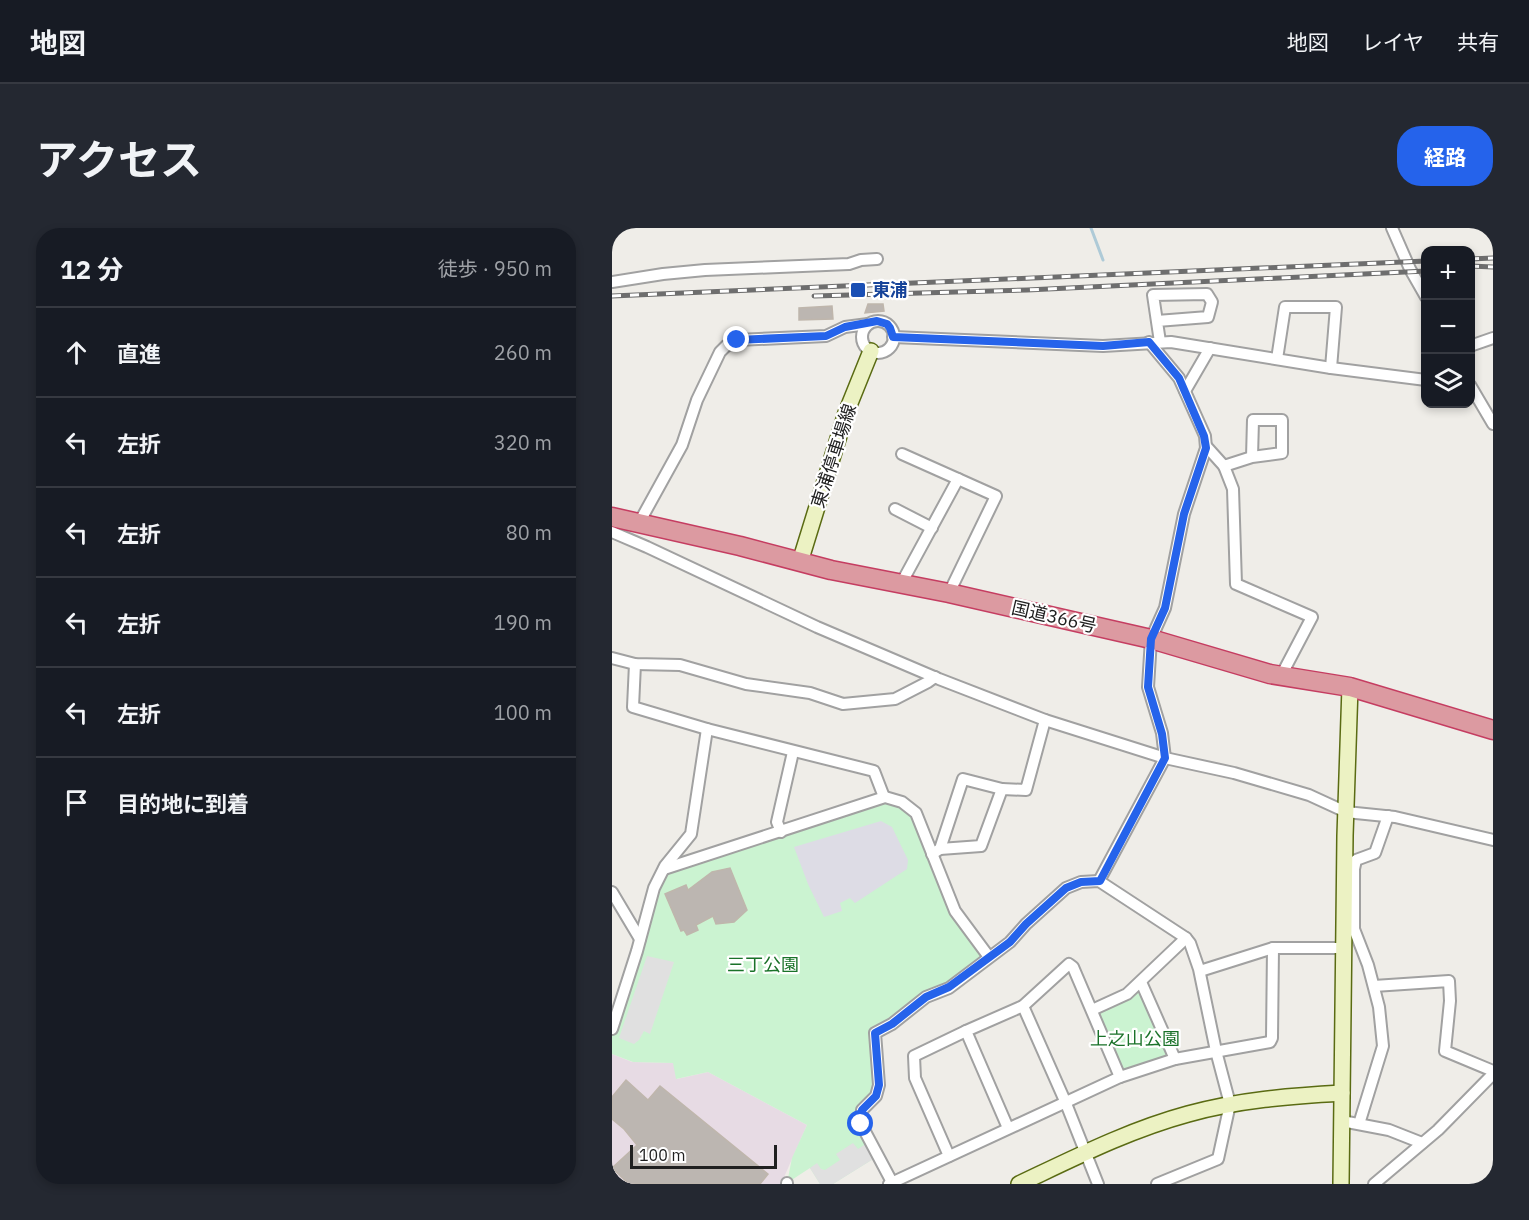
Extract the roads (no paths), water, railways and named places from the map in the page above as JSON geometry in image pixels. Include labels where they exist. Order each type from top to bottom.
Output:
[{"type":"highway","name":"国道366号","points":[[612,517],[800,562],[1151,639],[1281,676],[1350,687],[1493,730]]},
{"type":"street","points":[[1392,228],[1421,290]]},
{"type":"street","points":[[612,282],[684,272],[849,264],[861,260],[877,259]]},
{"type":"street","points":[[1100,881],[1165,758],[1162,734],[1148,687],[1151,639],[1165,608],[1184,514],[1206,446],[1204,436],[1179,378],[1155,342],[1157,321],[1152,296],[1207,294],[1212,302],[1208,317],[1157,321]]},
{"type":"street","points":[[1277,359],[1286,307],[1336,307],[1330,368]]},
{"type":"street","points":[[639,523],[682,445],[697,400],[720,352],[726,346],[737,340],[826,336],[845,327],[882,321],[890,328],[893,337],[892,344],[884,351],[871,351],[865,346],[862,337],[864,328],[868,324]]},
{"type":"street","points":[[893,337],[1103,346],[1155,342],[1421,379]]},
{"type":"street","points":[[1475,344],[1493,338]]},
{"type":"street","points":[[1185,391],[1210,348]]},
{"type":"street","name":"東浦停車場線","points":[[800,562],[846,413],[871,351]]},
{"type":"street","points":[[1475,393],[1493,424]]},
{"type":"street","points":[[1206,446],[1224,466],[1233,489],[1236,584],[1312,617],[1281,676]]},
{"type":"street","points":[[902,454],[996,496],[949,593]]},
{"type":"street","points":[[1224,466],[1252,457]]},
{"type":"street","points":[[902,584],[958,479]]},
{"type":"street","points":[[895,509],[932,528]]},
{"type":"street","points":[[612,532],[818,627],[935,677],[1045,720],[1165,758],[1234,773],[1309,795],[1346,812],[1388,816],[1493,840]]},
{"type":"street","points":[[612,658],[635,664],[680,665],[746,684],[810,693],[843,704],[895,699],[935,677]]},
{"type":"street","points":[[635,664],[633,707],[793,752],[874,771],[884,797]]},
{"type":"street","points":[[1341,1184],[1350,687]]},
{"type":"street","points":[[936,852],[963,779],[1002,789],[1026,790],[1045,720]]},
{"type":"street","points":[[612,1029],[654,888],[663,868],[690,834],[707,729]]},
{"type":"street","points":[[781,832],[777,822],[793,752]]},
{"type":"street","points":[[936,852],[981,846],[1002,789]]},
{"type":"street","points":[[663,868],[781,832],[884,797],[902,802],[916,813],[936,852],[955,911],[989,957]]},
{"type":"street","points":[[1359,1124],[1383,1046],[1379,1007],[1374,986],[1354,929],[1354,869],[1356,860],[1375,853],[1388,816]]},
{"type":"street","points":[[1156,1184],[1218,1160],[1230,1104],[1216,1051],[1200,971],[1190,943],[1186,938],[1100,881],[1081,882],[1066,888],[1026,924],[1010,942],[949,987],[926,997],[892,1024],[875,1033],[879,1085],[876,1096],[862,1110],[861,1124],[891,1183],[1120,1077],[1175,1059],[1216,1051],[1270,1042],[1272,1038],[1273,948]]},
{"type":"street","points":[[612,892],[640,939]]},
{"type":"street","points":[[1092,1010],[1127,994],[1186,938]]},
{"type":"street","points":[[1200,971],[1273,948],[1344,948]]},
{"type":"street","points":[[949,1156],[915,1078],[914,1056],[1023,1006],[1069,964],[1073,967],[1120,1077]]},
{"type":"street","points":[[1374,986],[1449,981],[1450,1001],[1445,1051],[1493,1072],[1438,1130],[1378,1183]]},
{"type":"street","points":[[1141,982],[1175,1059]]},
{"type":"street","points":[[1023,1006],[1065,1101],[1098,1184]]},
{"type":"street","points":[[966,1031],[1008,1128]]},
{"type":"street","points":[[1019,1184],[1084,1152],[1157,1123],[1230,1104],[1282,1097],[1342,1093]]},
{"type":"street","points":[[1342,1121],[1389,1130],[1422,1143]]},
{"type":"waterway","points":[[1091,228],[1103,260]]},
{"type":"railway","points":[[1475,259],[1493,258]]},
{"type":"railway","points":[[612,296],[1421,261]]},
{"type":"railway","points":[[1475,266],[1493,267]]},
{"type":"railway","points":[[814,296],[1027,290],[1421,271]]},
{"type":"place","name":"東浦","points":[[858,290]]},
{"type":"park label","name":"三丁公園","points":[[763,965]]},
{"type":"park label","name":"上之山公園","points":[[1135,1039]]}]
